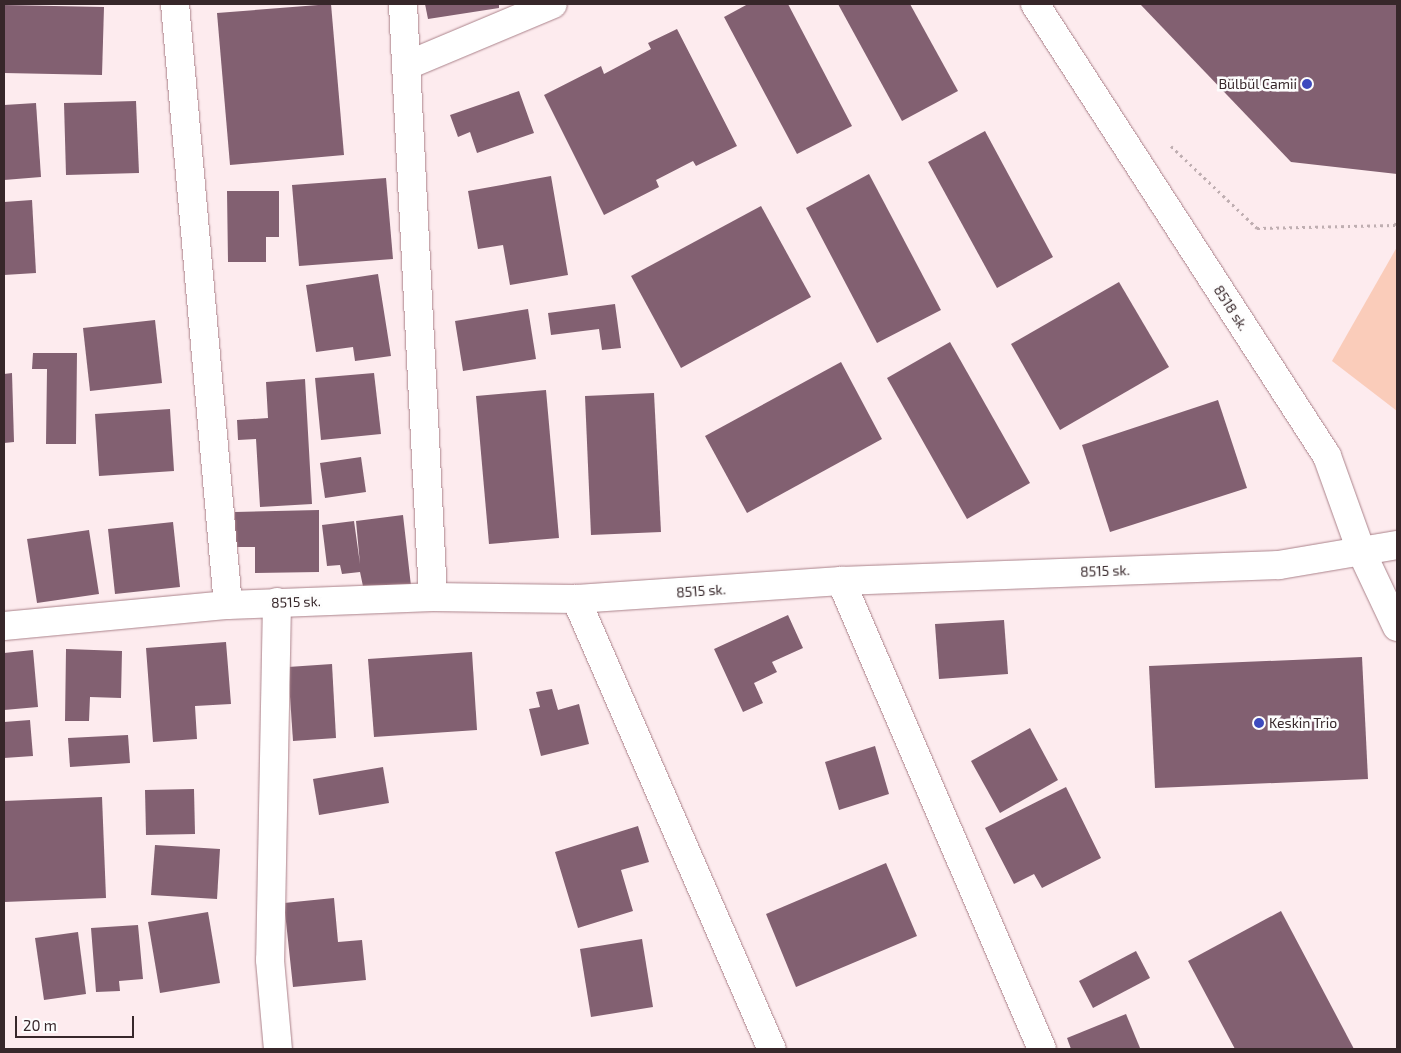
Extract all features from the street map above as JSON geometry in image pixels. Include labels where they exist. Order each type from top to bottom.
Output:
[{"type":"street","points":[[175,4],[228,604]]},
{"type":"street","points":[[403,4],[408,64],[433,597]]},
{"type":"street","points":[[408,64],[553,4]]},
{"type":"street","name":"8518 sk.","points":[[1035,4],[1327,456],[1361,552],[1397,627]]},
{"type":"street","name":"8515 sk.","points":[[4,626],[228,604],[433,597],[576,599],[841,581],[1279,565],[1397,545]]},
{"type":"street","points":[[841,581],[1042,1049]]},
{"type":"street","points":[[576,599],[772,1049]]},
{"type":"street","points":[[277,602],[270,960],[278,1049]]},
{"type":"path","points":[[1127,148],[1161,137],[1257,228],[1395,224],[1397,221]]},
{"type":"shaded area","points":[[1397,247],[1397,411],[1332,361]]},
{"type":"building","points":[[331,4],[344,155],[230,165],[217,13]]},
{"type":"building","points":[[425,4],[499,4],[499,8],[428,19]]},
{"type":"building","points":[[748,4],[788,4],[852,126],[797,154],[724,17]]},
{"type":"building","points":[[838,4],[910,4],[958,91],[902,121]]},
{"type":"building","name":"Bülbül Camii","points":[[1140,4],[1397,5],[1397,174],[1291,162]]},
{"type":"building","points":[[4,5],[104,7],[102,75],[4,73]]},
{"type":"building","points":[[677,29],[737,146],[696,166],[693,161],[656,180],[659,187],[604,215],[544,95],[601,66],[604,74],[651,49],[648,43]]},
{"type":"building","points":[[519,91],[534,133],[477,153],[470,132],[458,137],[450,115]]},
{"type":"building","points":[[136,101],[139,173],[66,175],[64,103]]},
{"type":"building","points":[[36,103],[41,177],[4,180],[4,105]]},
{"type":"building","points":[[985,131],[1053,257],[997,288],[928,162]]},
{"type":"building","points":[[869,174],[941,310],[877,343],[806,208]]},
{"type":"building","points":[[551,176],[568,275],[510,285],[503,245],[478,249],[468,191]]},
{"type":"building","points":[[386,178],[393,259],[299,266],[292,185]]},
{"type":"building","points":[[227,191],[279,191],[279,237],[266,237],[266,262],[228,262]]},
{"type":"building","points":[[32,200],[36,273],[4,275],[4,202]]},
{"type":"building","points":[[761,206],[811,297],[681,368],[631,276]]},
{"type":"building","points":[[378,274],[391,356],[355,361],[353,347],[316,352],[306,285]]},
{"type":"building","points":[[1119,282],[1169,367],[1060,430],[1011,344]]},
{"type":"building","points":[[615,304],[621,348],[602,350],[599,329],[551,335],[548,313]]},
{"type":"building","points":[[528,309],[536,359],[463,371],[455,321]]},
{"type":"building","points":[[155,320],[162,383],[90,391],[83,328]]},
{"type":"building","points":[[950,342],[1030,483],[967,519],[887,378]]},
{"type":"building","points":[[33,353],[77,353],[76,444],[46,444],[47,369],[32,369]]},
{"type":"building","points":[[841,362],[882,439],[747,513],[705,436]]},
{"type":"building","points":[[12,373],[14,442],[4,443],[4,374]]},
{"type":"building","points":[[374,373],[381,434],[321,440],[315,378]]},
{"type":"building","points":[[305,379],[312,504],[260,507],[256,439],[238,440],[237,420],[268,418],[266,382]]},
{"type":"building","points":[[546,390],[559,538],[489,544],[476,396]]},
{"type":"building","points":[[654,393],[661,532],[591,535],[585,396]]},
{"type":"building","points":[[1218,400],[1247,488],[1110,532],[1082,445]]},
{"type":"building","points":[[170,409],[174,471],[99,476],[95,414]]},
{"type":"building","points":[[361,457],[366,492],[325,498],[320,463]]},
{"type":"building","points":[[319,510],[319,572],[255,573],[255,547],[235,547],[235,512]]},
{"type":"building","points":[[403,515],[411,586],[364,591],[360,572],[342,574],[340,565],[327,566],[322,525],[354,521],[360,564],[356,521]]},
{"type":"building","points":[[173,522],[180,587],[115,594],[108,529]]},
{"type":"building","points":[[89,530],[99,594],[37,603],[27,539]]},
{"type":"building","points":[[788,615],[803,648],[772,662],[777,672],[754,683],[763,703],[743,712],[714,649]]},
{"type":"building","points":[[1004,620],[1008,674],[939,679],[935,624]]},
{"type":"building","points":[[226,642],[231,704],[195,706],[197,739],[153,742],[146,648]]},
{"type":"building","points":[[66,649],[122,651],[121,698],[90,697],[89,721],[65,721]]},
{"type":"building","points":[[33,650],[38,707],[4,710],[4,653]]},
{"type":"building","points":[[472,652],[477,730],[374,737],[368,659]]},
{"type":"building","name":"Keskin Trio","points":[[1362,657],[1368,779],[1155,788],[1149,666]]},
{"type":"building","points":[[332,664],[336,738],[293,741],[288,667]]},
{"type":"building","points":[[552,689],[558,710],[579,704],[589,744],[541,756],[529,709],[540,707],[536,692]]},
{"type":"building","points":[[30,720],[33,756],[4,758],[4,722]]},
{"type":"building","points":[[1030,728],[1058,780],[1000,813],[971,761]]},
{"type":"building","points":[[128,735],[130,763],[70,767],[68,738]]},
{"type":"building","points":[[875,746],[889,794],[839,810],[825,762]]},
{"type":"building","points":[[383,767],[389,803],[319,815],[313,779]]},
{"type":"building","points":[[1066,787],[1101,858],[1042,888],[1034,874],[1014,884],[985,828]]},
{"type":"building","points":[[194,789],[195,834],[146,835],[145,790]]},
{"type":"building","points":[[102,797],[106,898],[4,902],[4,801]]},
{"type":"building","points":[[638,826],[649,862],[621,870],[633,911],[578,928],[555,852]]},
{"type":"building","points":[[155,845],[220,849],[217,899],[151,895]]},
{"type":"building","points":[[886,863],[917,936],[796,987],[766,914]]},
{"type":"building","points":[[334,898],[338,942],[362,940],[366,980],[293,987],[284,903]]},
{"type":"building","points":[[1281,911],[1354,1049],[1235,1049],[1188,961]]},
{"type":"building","points":[[208,912],[220,983],[160,993],[148,922]]},
{"type":"building","points":[[138,925],[143,979],[119,981],[120,991],[96,992],[91,928]]},
{"type":"building","points":[[78,932],[86,994],[44,1000],[35,938]]},
{"type":"building","points":[[642,939],[653,1007],[591,1017],[580,949]]},
{"type":"building","points":[[1136,951],[1150,978],[1093,1008],[1079,981]]},
{"type":"building","points":[[1126,1014],[1140,1048],[1071,1049],[1067,1038]]},
{"type":"place","name":"Bülbül Camii","points":[[1307,84]]},
{"type":"place","name":"Keskin Trio","points":[[1259,723]]}]
